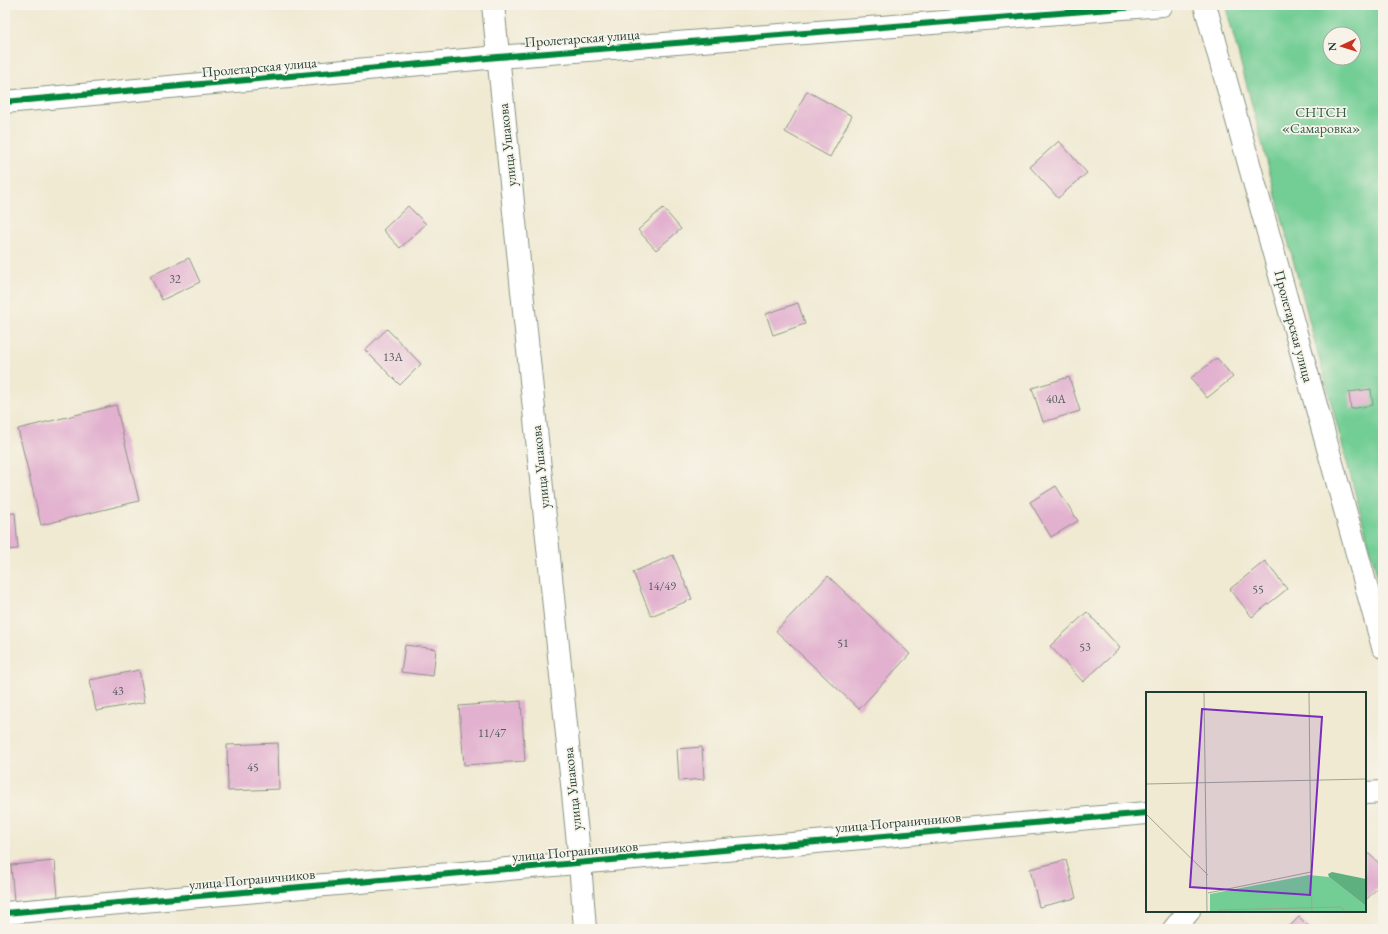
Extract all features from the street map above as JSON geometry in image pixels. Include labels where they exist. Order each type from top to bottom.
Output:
[{"type":"street","name":"улица Ушакова","points":[[493,5],[580,863],[585,929]]},
{"type":"street","name":"Пролетарская улица","points":[[5,102],[498,57],[1162,5]]},
{"type":"street","name":"Пролетарская улица","points":[[1205,5],[1383,647]]},
{"type":"street","points":[[1366,793],[1383,792]]},
{"type":"street","name":"улица Пограничников","points":[[5,913],[1146,813]]},
{"type":"street","points":[[1174,929],[1189,912]]},
{"type":"green space","name":"СНТСН «Самаровка»","points":[[1228,5],[1383,5],[1383,598],[1228,15]]},
{"type":"building","points":[[807,91],[852,116],[830,157],[785,132]]},
{"type":"building","points":[[1059,141],[1087,173],[1058,198],[1030,167]]},
{"type":"building","points":[[408,206],[426,224],[400,248],[383,230]]},
{"type":"building","points":[[663,208],[681,229],[656,250],[638,230]]},
{"type":"building","points":[[189,258],[200,282],[162,300],[150,276]]},
{"type":"building","points":[[798,303],[805,324],[773,335],[766,314]]},
{"type":"building","points":[[387,329],[421,364],[400,385],[365,350]]},
{"type":"building","points":[[1217,358],[1233,377],[1207,398],[1191,378]]},
{"type":"building","points":[[1069,377],[1080,411],[1043,422],[1032,388]]},
{"type":"building","points":[[1371,389],[1373,405],[1351,409],[1349,392]]},
{"type":"building","points":[[116,405],[139,501],[41,525],[18,429]]},
{"type":"building","points":[[1056,486],[1078,521],[1051,537],[1030,502]]},
{"type":"building","points":[[15,513],[18,549],[5,550],[5,514]]},
{"type":"building","points":[[673,555],[692,599],[651,616],[633,572]]},
{"type":"building","points":[[1265,561],[1287,589],[1252,617],[1230,589]]},
{"type":"building","points":[[828,576],[910,654],[859,709],[776,631]]},
{"type":"building","points":[[1087,612],[1120,648],[1083,682],[1050,646]]},
{"type":"building","points":[[405,645],[436,649],[433,676],[401,672]]},
{"type":"building","points":[[139,670],[145,702],[96,711],[90,680]]},
{"type":"building","points":[[521,701],[525,761],[464,765],[459,706]]},
{"type":"building","points":[[278,743],[279,789],[228,791],[227,745]]},
{"type":"building","points":[[702,747],[704,779],[679,781],[677,749]]},
{"type":"building","points":[[1367,852],[1383,867],[1383,882],[1366,900]]},
{"type":"building","points":[[1066,860],[1076,898],[1039,907],[1030,869]]},
{"type":"building","points":[[55,861],[58,897],[14,901],[11,865]]},
{"type":"building","points":[[1299,917],[1311,929],[1287,929]]},
{"type":"cycle path","points":[[5,102],[498,57],[1162,5]]},
{"type":"cycle path","points":[[5,913],[1146,813]]}]
